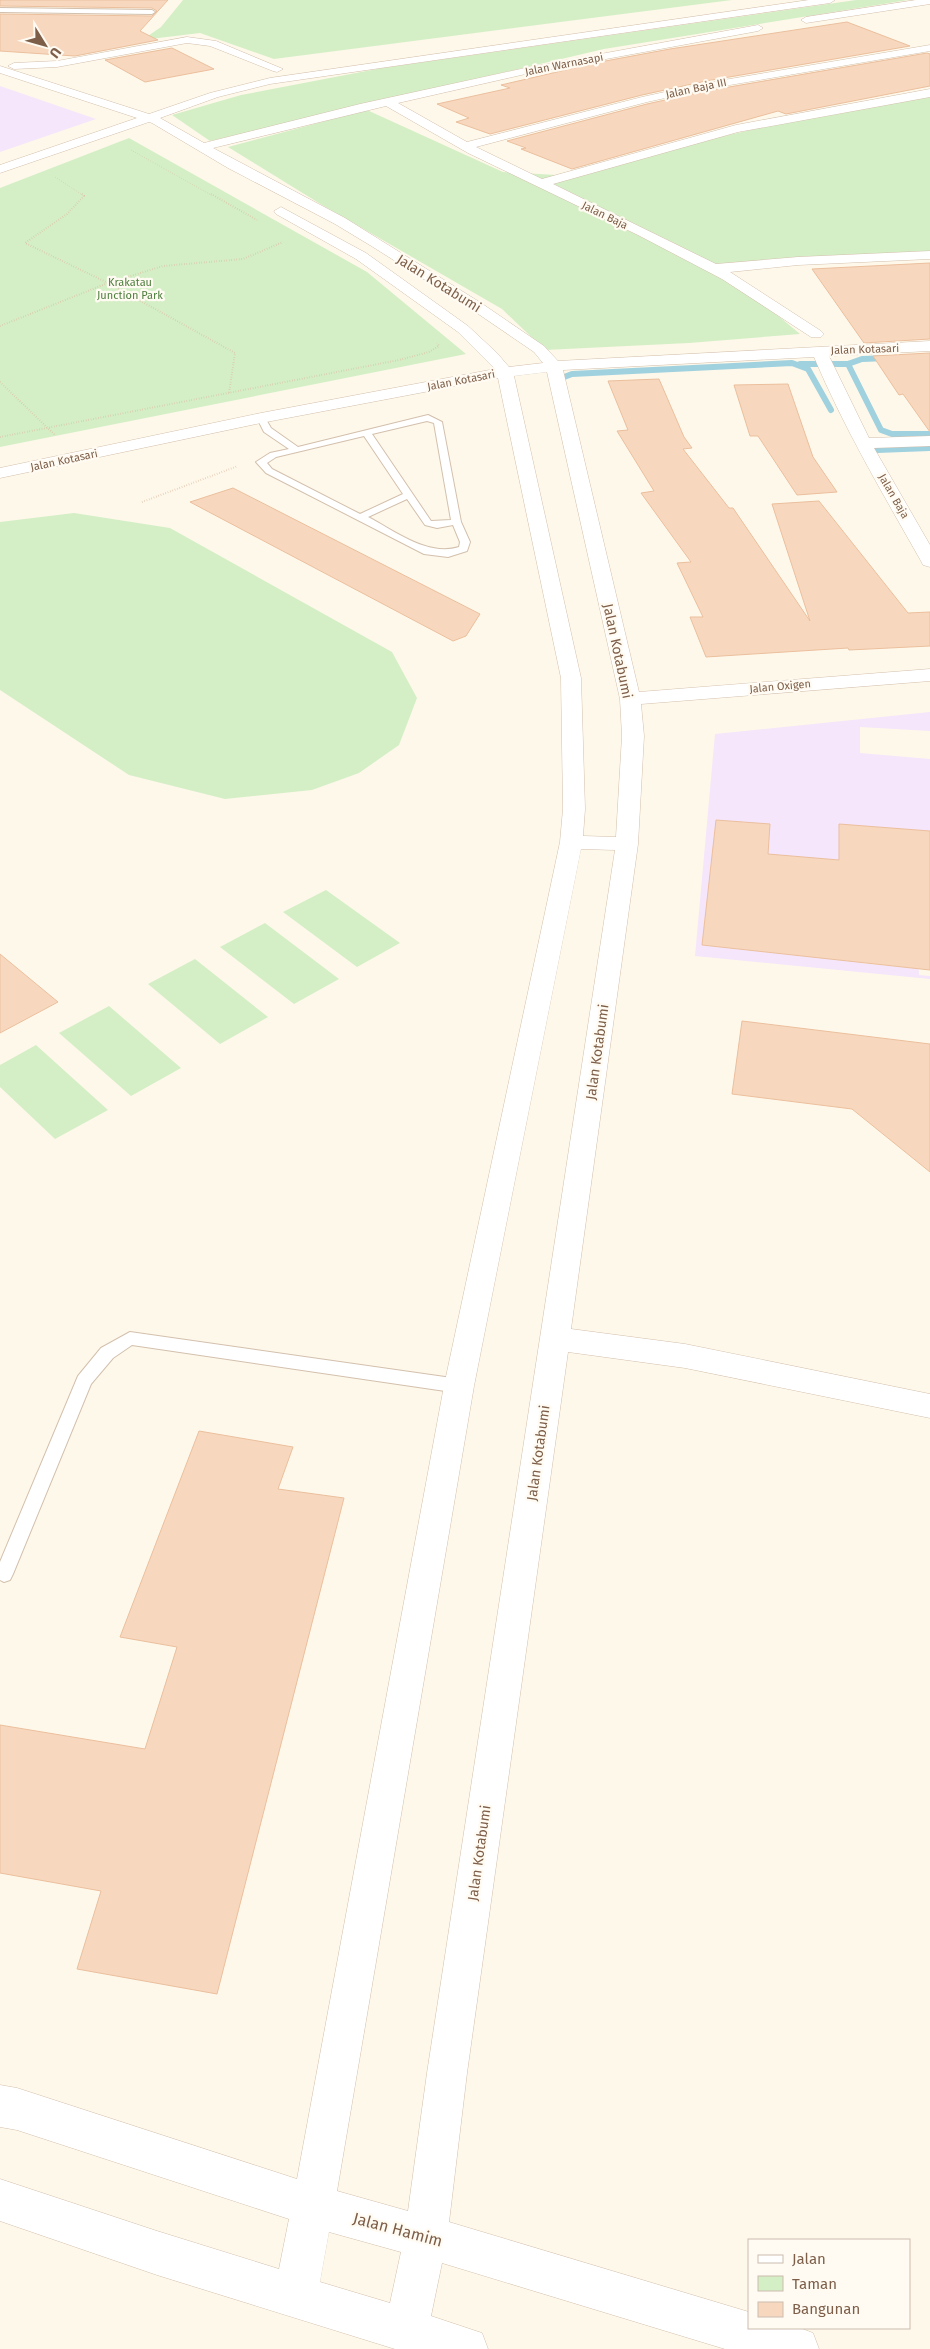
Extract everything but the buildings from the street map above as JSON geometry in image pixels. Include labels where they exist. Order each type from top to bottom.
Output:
[{"type":"street","points":[[206,85],[277,69],[772,0]]},
{"type":"street","points":[[0,169],[127,117],[270,81],[830,0]]},
{"type":"street","points":[[792,22],[930,1]]},
{"type":"street","name":"Jalan Warnasapi","points":[[203,148],[530,70],[773,26]]},
{"type":"street","points":[[0,68],[57,64],[187,40],[212,43],[277,69]]},
{"type":"street","name":"Jalan Baja III","points":[[466,146],[646,99],[706,86],[930,48]]},
{"type":"street","points":[[0,68],[127,117]]},
{"type":"street","points":[[0,78],[127,117]]},
{"type":"street","points":[[540,184],[736,130],[819,112],[930,93]]},
{"type":"street","name":"Jalan Baja","points":[[390,103],[424,124],[466,146],[712,269],[823,334]]},
{"type":"street","points":[[127,117],[143,104]]},
{"type":"street","name":"Jalan Kotabumi","points":[[127,117],[203,148],[378,244],[476,306],[519,357],[630,698],[633,736],[628,844],[448,2064],[426,2236],[406,2331]]},
{"type":"street","name":"Jalan Kotabumi","points":[[127,117],[361,256],[462,329],[519,357]]},
{"type":"street","points":[[712,269],[798,261],[930,255]]},
{"type":"street","name":"Jalan Kotasari","points":[[786,335],[823,334]]},
{"type":"street","name":"Jalan Kotasari","points":[[0,473],[261,418],[519,357],[820,352],[930,346]]},
{"type":"street","name":"Jalan Baja","points":[[820,352],[863,443],[930,561]]},
{"type":"street","points":[[295,2297],[314,2206],[459,1386],[571,842],[574,808],[571,678],[519,357]]},
{"type":"street","points":[[160,423],[316,392]]},
{"type":"street","points":[[863,443],[930,441]]},
{"type":"street","name":"Jalan Oxigen","points":[[630,698],[930,675]]},
{"type":"street","points":[[571,842],[628,844]]},
{"type":"street","points":[[554,1339],[685,1356],[930,1406]]},
{"type":"street","name":"Jalan Hamim","points":[[0,2106],[17,2109],[314,2206],[426,2236],[797,2349]]},
{"type":"street","points":[[0,2200],[157,2253],[466,2349]]},
{"type":"lane","points":[[0,10],[152,12]]},
{"type":"lane","points":[[261,418],[267,430],[297,450]]},
{"type":"lane","points":[[428,418],[438,422],[456,522],[465,542],[463,549],[448,554],[428,552],[269,471],[261,462],[273,456],[297,450],[428,418]]},
{"type":"lane","points":[[367,434],[410,494],[428,523],[456,522]]},
{"type":"lane","points":[[361,517],[410,494]]},
{"type":"lane","points":[[4,1574],[84,1380],[107,1353],[130,1338],[459,1386]]},
{"type":"path","points":[[128,149],[137,152],[265,224]]},
{"type":"path","points":[[50,173],[84,196],[67,214],[25,243],[108,283],[235,353],[229,393]]},
{"type":"path","points":[[0,326],[108,283],[163,266],[243,259],[290,238]]},
{"type":"path","points":[[0,437],[429,352],[439,346],[434,340]]},
{"type":"path","points":[[0,382],[48,427]]},
{"type":"path","points":[[142,502],[247,463],[261,462]]},
{"type":"shaded area","points":[[0,86],[96,119],[0,152]]},
{"type":"shaded area","points":[[930,712],[930,731],[860,727],[860,753],[930,759],[930,831],[839,824],[839,855],[917,936],[919,975],[930,976],[930,979],[695,956],[715,734]],"holes":[[[716,820],[770,825],[708,898]],[[706,909],[846,922],[845,960],[702,945]],[[860,934],[911,939],[912,968],[860,963]]]},
{"type":"green space","points":[[183,0],[732,0],[274,59],[200,33],[142,40],[161,27]]},
{"type":"green space","points":[[856,0],[908,0],[604,49],[210,141],[172,115],[241,95],[382,68]]},
{"type":"green space","points":[[930,94],[930,256],[720,267],[800,334],[689,343],[545,350],[502,309],[322,205],[228,147],[367,110],[503,172],[574,176],[693,143],[853,107]]},
{"type":"green space","name":"Krakatau Junction Park","points":[[129,138],[367,272],[466,354],[0,447],[0,188]]},
{"type":"green space","points":[[74,513],[170,528],[392,652],[417,698],[399,745],[359,773],[312,790],[225,799],[129,775],[0,690],[0,522]]},
{"type":"green space","points":[[326,890],[400,943],[357,967],[283,912]]},
{"type":"green space","points":[[265,923],[339,979],[294,1004],[220,947]]},
{"type":"green space","points":[[195,959],[268,1017],[220,1044],[148,984]]},
{"type":"green space","points":[[109,1006],[181,1068],[131,1096],[59,1033]]},
{"type":"green space","points":[[36,1045],[108,1110],[55,1139],[0,1087],[0,1065]]},
{"type":"waterway","points":[[848,364],[862,359],[888,358]]},
{"type":"waterway","points":[[559,379],[572,374],[792,363],[808,369],[831,410]]},
{"type":"waterway","points":[[800,364],[848,364]]},
{"type":"waterway","points":[[848,364],[881,430],[892,434],[930,434]]},
{"type":"waterway","points":[[877,449],[930,447]]}]
